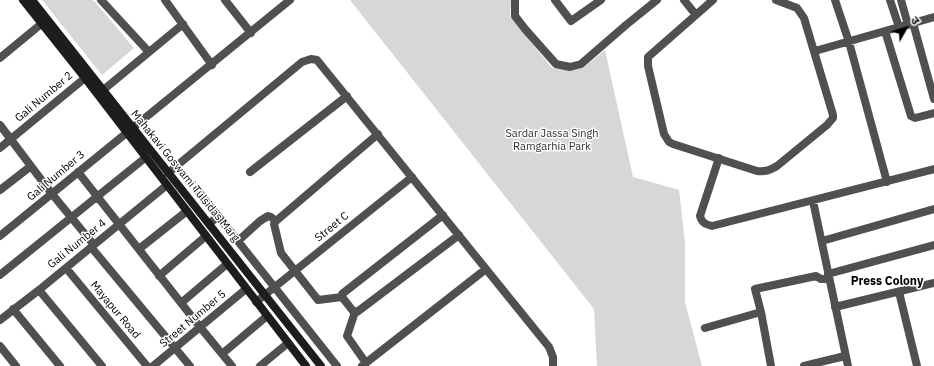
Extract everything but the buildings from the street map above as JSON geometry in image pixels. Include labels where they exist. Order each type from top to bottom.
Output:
[{"type":"street","name":"Mahakavi Goswami Tulsidas Marg","points":[[23,0],[44,21],[102,91],[129,130],[145,158],[306,366]]},
{"type":"street","name":"Mahakavi Goswami Tulsidas Marg","points":[[32,0],[44,21],[84,78],[168,173],[321,366]]},
{"type":"street","points":[[101,0],[148,51]]},
{"type":"street","points":[[165,0],[212,65]]},
{"type":"street","points":[[225,0],[251,33]]},
{"type":"street","points":[[515,0],[515,16],[525,29],[556,64],[570,67],[581,64],[657,0]]},
{"type":"street","points":[[555,0],[571,21],[601,0]]},
{"type":"street","points":[[684,0],[696,15]]},
{"type":"street","points":[[714,0],[651,54],[647,61],[666,138],[673,144],[758,171],[770,170],[777,166],[830,122],[833,115],[815,51],[802,12],[793,5],[776,0]]},
{"type":"street","points":[[835,0],[887,182]]},
{"type":"street","points":[[890,0],[899,27]]},
{"type":"street","points":[[901,0],[934,99]]},
{"type":"street","name":"Gali Number 3","points":[[0,236],[129,130],[212,65],[288,1]]},
{"type":"street","points":[[815,51],[934,17]]},
{"type":"street","points":[[0,58],[44,21]]},
{"type":"street","points":[[102,91],[148,51],[183,24]]},
{"type":"street","points":[[885,31],[911,116],[915,118],[934,113]]},
{"type":"street","points":[[168,173],[302,62],[307,60],[317,60],[549,347],[553,357],[554,366]]},
{"type":"street","name":"Gali Number 2","points":[[0,148],[84,78]]},
{"type":"street","points":[[250,172],[347,96]]},
{"type":"street","points":[[0,125],[92,246],[190,366]]},
{"type":"street","points":[[342,297],[318,300],[281,253],[274,224],[378,134]]},
{"type":"street","points":[[0,275],[145,158]]},
{"type":"street","points":[[719,158],[700,216],[706,225],[712,226],[934,169]]},
{"type":"street","points":[[0,190],[31,166]]},
{"type":"street","points":[[78,172],[159,276],[232,366]]},
{"type":"street","name":"Street C","points":[[256,302],[412,177]]},
{"type":"street","name":"Gali Number 4","points":[[0,320],[167,185]]},
{"type":"street","points":[[197,190],[337,366]]},
{"type":"street","points":[[813,201],[848,366]]},
{"type":"street","points":[[822,241],[934,209]]},
{"type":"street","points":[[139,249],[187,211]]},
{"type":"street","points":[[342,297],[342,294],[442,215]]},
{"type":"street","points":[[209,224],[218,216]]},
{"type":"street","points":[[238,240],[268,216],[276,221]]},
{"type":"street","points":[[459,235],[355,312],[347,336],[364,364],[486,269]]},
{"type":"street","points":[[159,276],[206,236]]},
{"type":"street","points":[[770,366],[761,312],[755,289],[816,276],[821,279],[934,245]]},
{"type":"street","points":[[181,303],[227,264]]},
{"type":"street","name":"Mayapur Road","points":[[66,268],[147,366]]},
{"type":"street","points":[[835,307],[934,283]]},
{"type":"street","name":"Street Number 5","points":[[153,366],[246,289]]},
{"type":"street","points":[[39,290],[102,366]]},
{"type":"street","points":[[899,292],[917,366]]},
{"type":"street","points":[[342,297],[355,312]]},
{"type":"street","points":[[13,309],[60,366]]},
{"type":"street","points":[[705,328],[761,312]]},
{"type":"street","points":[[222,354],[268,316]]},
{"type":"street","points":[[260,366],[288,343]]},
{"type":"street","points":[[0,346],[16,366]]},
{"type":"street","points":[[804,366],[846,356]]},
{"type":"green space","points":[[42,0],[92,0],[134,48],[102,75]]},
{"type":"green space","name":"Sardar Jassa Singh Ramgarhia Park","points":[[350,0],[511,0],[510,16],[552,68],[584,67],[605,50],[633,177],[679,190],[685,243],[685,302],[702,366],[597,366],[594,309]]},
{"type":"district","name":"Press Colony","points":[[887,282]]}]
